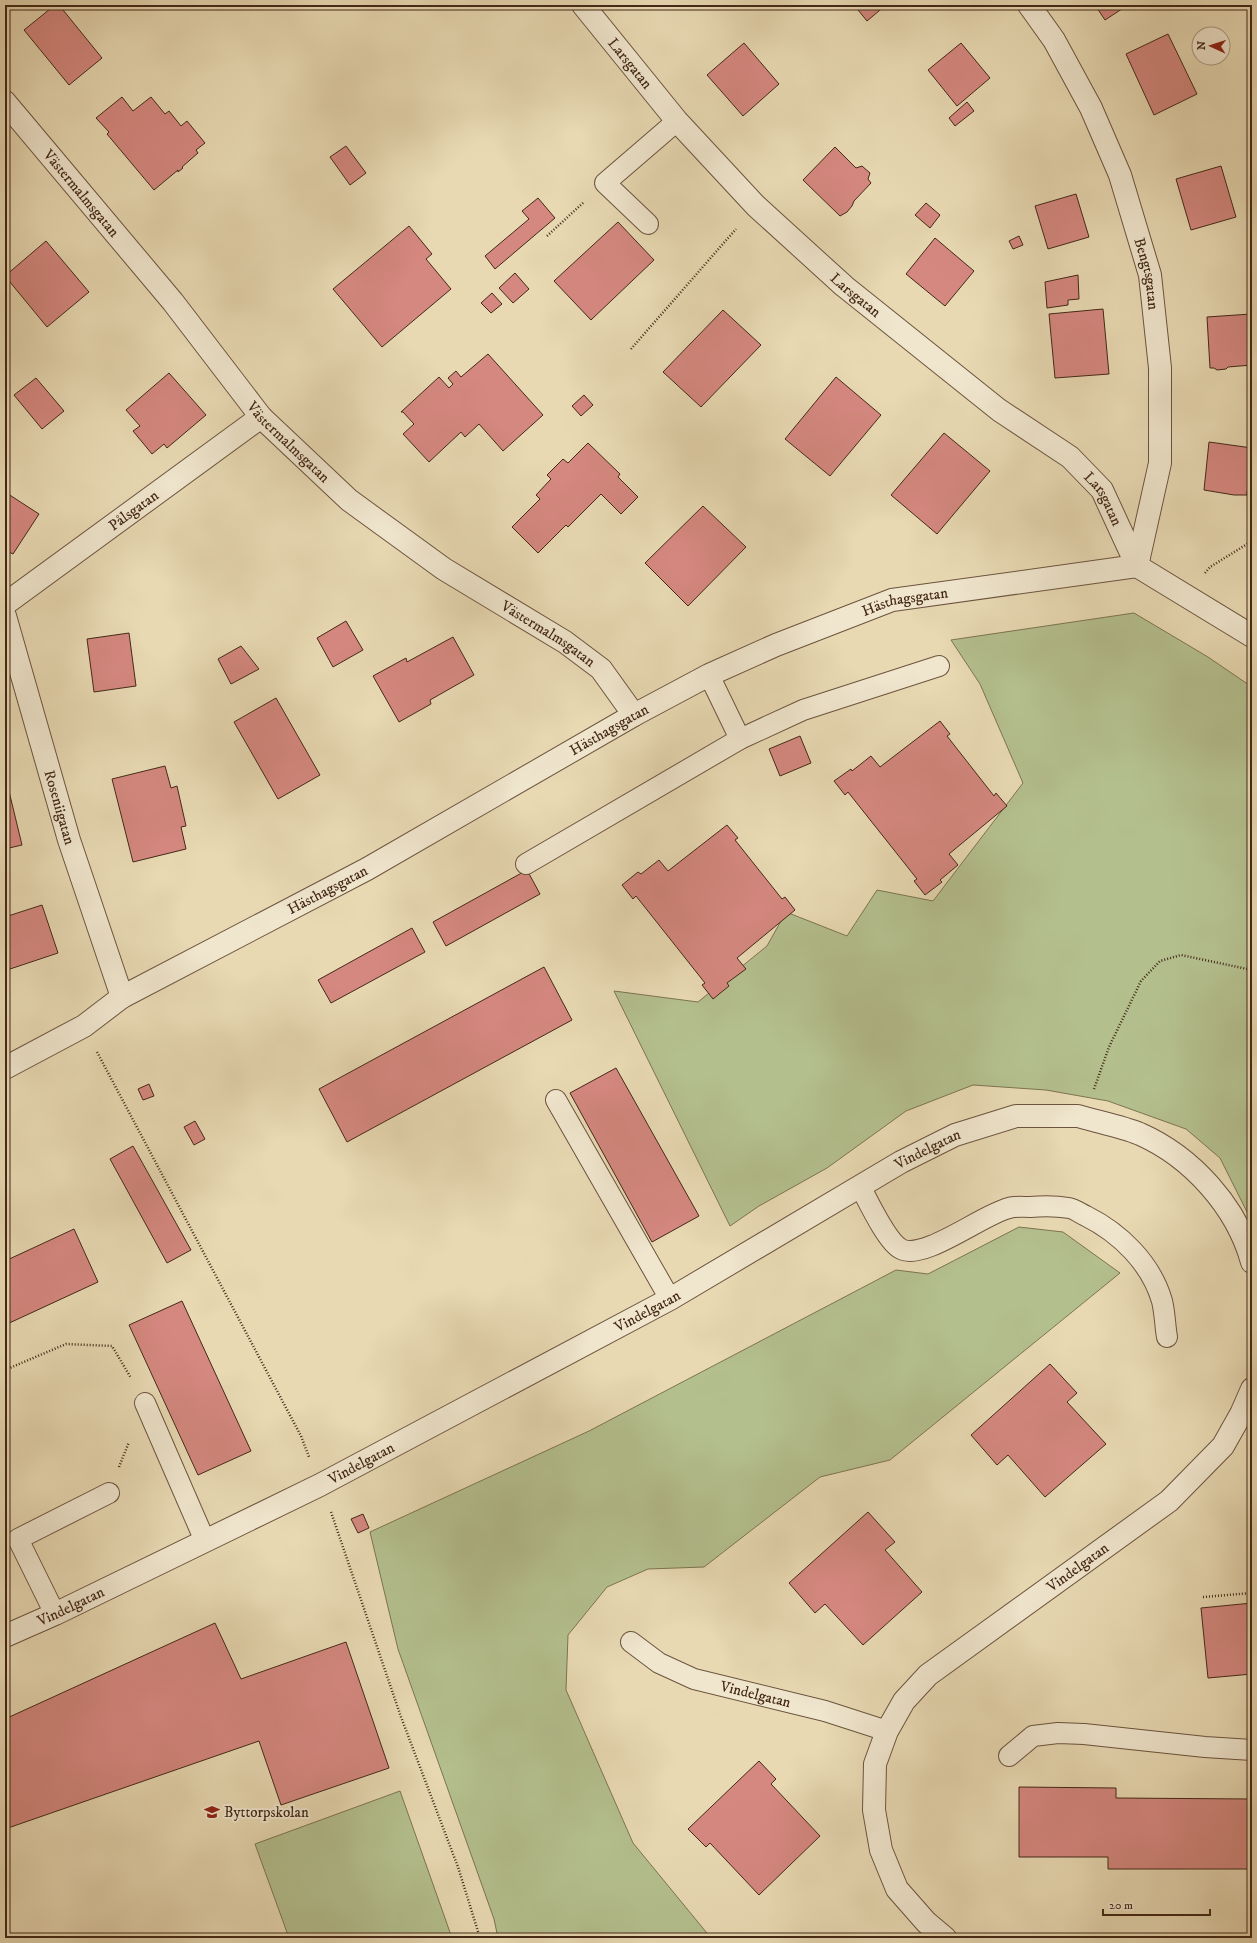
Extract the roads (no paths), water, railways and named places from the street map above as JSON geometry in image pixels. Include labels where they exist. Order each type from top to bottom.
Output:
[{"type":"street","name":"Larsgatan","points":[[583,5],[677,121],[756,206],[844,286],[999,410],[1070,457],[1102,490],[1137,566]]},
{"type":"street","name":"Bengtsgatan","points":[[1029,5],[1054,40],[1091,108],[1120,175],[1150,274],[1160,368],[1160,463],[1137,566]]},
{"type":"street","name":"Västermalmsgatan","points":[[5,102],[173,302],[261,417],[349,500],[444,569],[565,642],[601,669],[634,715]]},
{"type":"street","name":"Pålsgatan","points":[[5,604],[261,417]]},
{"type":"street","points":[[1137,566],[1187,595],[1252,636]]},
{"type":"street","name":"Hästhagsgatan","points":[[5,1068],[84,1026],[122,997],[367,869],[634,715],[709,675],[776,645],[892,600],[1137,566]]},
{"type":"street","name":"Roseniigatan","points":[[5,616],[69,840],[122,997]]},
{"type":"street","name":"Vindelgatan","points":[[5,1636],[55,1614],[320,1484],[670,1299],[901,1162],[955,1135],[1016,1116],[1078,1116],[1140,1134],[1181,1157],[1210,1185],[1235,1222],[1252,1262]]},
{"type":"street","name":"Vindelgatan","points":[[945,1938],[926,1922],[897,1889],[881,1850],[874,1810],[875,1764],[887,1731],[904,1701],[928,1676],[1169,1501],[1223,1446],[1241,1414],[1252,1389]]},
{"type":"lane","points":[[648,224],[606,183],[677,121]]},
{"type":"lane","points":[[526,864],[740,739],[803,710],[939,666]]},
{"type":"lane","points":[[709,675],[740,739]]},
{"type":"lane","points":[[556,1100],[670,1299]]},
{"type":"lane","points":[[860,1186],[883,1228],[893,1242],[901,1249],[914,1252],[936,1244],[981,1220],[1009,1208],[1038,1206],[1070,1208],[1104,1225],[1130,1246],[1147,1268],[1162,1301],[1167,1337]]},
{"type":"lane","points":[[145,1403],[205,1541]]},
{"type":"lane","points":[[55,1614],[18,1539],[109,1493]]},
{"type":"lane","name":"Vindelgatan","points":[[631,1642],[659,1663],[694,1678],[825,1712],[887,1731]]},
{"type":"lane","points":[[1009,1756],[1033,1736],[1058,1733],[1084,1734],[1204,1747],[1252,1750]]},
{"type":"place","name":"Byttorpskolan","points":[[212,1812]]}]
